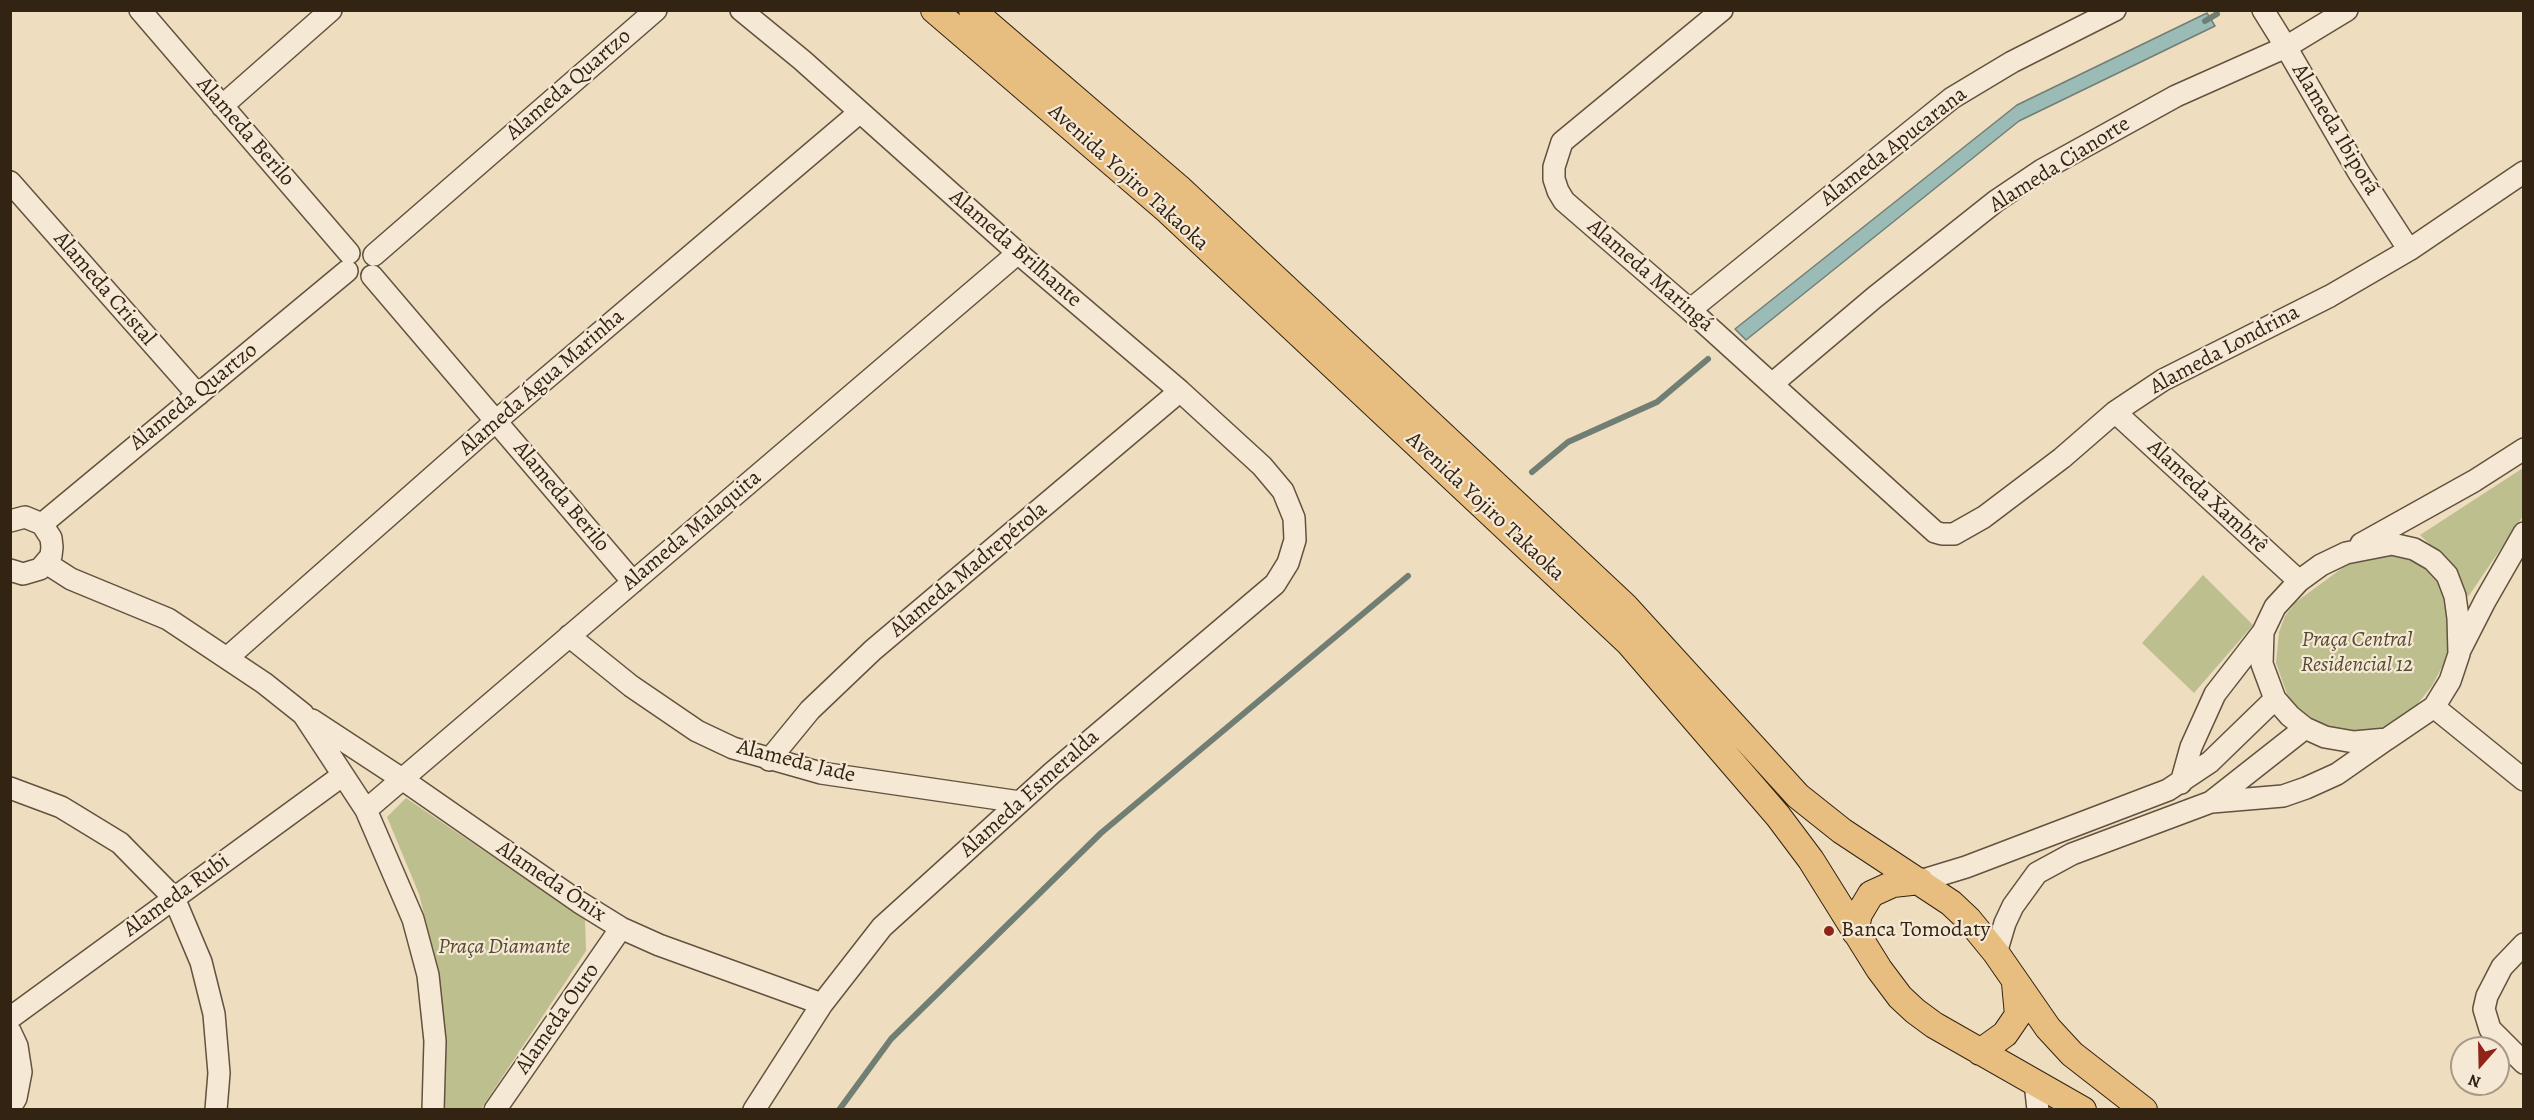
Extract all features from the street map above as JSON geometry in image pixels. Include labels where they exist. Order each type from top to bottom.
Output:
[{"type":"main road","name":"Avenida Yojiro Takaoka","points":[[934,10],[1168,211],[1629,643],[1778,816],[1811,860],[1855,932],[1900,997],[1934,1025],[2083,1110]]},
{"type":"main road","name":"Avenida Yojiro Takaoka","points":[[972,10],[1178,187],[1625,606],[1798,796],[1842,831],[1920,881],[1969,920],[1996,953],[2048,1028],[2072,1054],[2144,1110]]},
{"type":"main road","points":[[1855,932],[1859,914],[1871,894],[1893,884],[1920,881]]},
{"type":"main road","points":[[1980,1052],[2005,1034],[2018,1015],[2015,983]]},
{"type":"street","name":"Alameda Berilo","points":[[140,10],[222,106],[348,262]]},
{"type":"street","points":[[222,106],[331,10]]},
{"type":"street","name":"Alameda Quartzo","points":[[374,255],[656,10]]},
{"type":"street","name":"Alameda Brilhante","points":[[741,10],[1018,253],[1180,391],[1262,466],[1283,491]]},
{"type":"street","name":"Alameda Maringá","points":[[1722,10],[1562,142],[1557,153],[1554,179],[1564,201],[1690,310],[1935,532]]},
{"type":"street","name":"Alameda Apucarana","points":[[1690,310],[1952,98],[2012,62],[2115,10]]},
{"type":"street","name":"Alameda Ibiporã","points":[[2263,10],[2336,135],[2409,250]]},
{"type":"street","name":"Alameda Cianorte","points":[[1772,384],[1885,289],[1996,201],[2042,170],[2176,96],[2286,47],[2347,10]]},
{"type":"street","name":"Alameda Água Marinha","points":[[227,658],[496,421],[860,112]]},
{"type":"street","name":"Alameda Londrina","points":[[1935,532],[1954,534],[1984,517],[2062,458],[2115,412],[2163,380],[2330,296],[2409,250],[2523,172]]},
{"type":"street","name":"Alameda Cristal","points":[[10,182],[198,395]]},
{"type":"street","points":[[362,248],[374,255],[378,262],[377,270],[372,276],[358,280],[348,262],[362,248]]},
{"type":"street","name":"Alameda Malaquita","points":[[366,810],[1018,253]]},
{"type":"street","name":"Alameda Quartzo","points":[[38,521],[198,395],[348,262]]},
{"type":"street","name":"Alameda Berilo","points":[[372,276],[633,582]]},
{"type":"street","name":"Alameda Madrepérola","points":[[769,760],[810,710],[873,650],[1180,391]]},
{"type":"street","name":"Alameda Xambrê","points":[[2115,412],[2298,581]]},
{"type":"street","points":[[2181,783],[2191,747],[2215,694],[2263,632],[2275,607],[2298,581],[2320,566],[2474,481],[2523,449]]},
{"type":"street","name":"Alameda Esmeralda","points":[[754,1110],[822,1004],[882,927],[1020,802],[1275,584],[1288,563],[1294,540],[1294,518],[1283,491]]},
{"type":"street","points":[[10,502],[38,521],[51,538],[52,547],[39,568]]},
{"type":"street","points":[[10,521],[25,518],[38,521]]},
{"type":"street","points":[[1996,953],[2013,906],[2037,873],[2072,854],[2211,802],[2283,796],[2306,788],[2337,774],[2434,707],[2450,681],[2459,654],[2485,601],[2523,533]]},
{"type":"street","points":[[2346,553],[2392,544],[2414,549],[2433,560],[2447,574],[2455,596],[2459,654]]},
{"type":"street","name":"Alameda Ônix","points":[[10,570],[23,574],[39,568],[168,619],[227,658],[303,714],[402,779],[579,902],[621,928],[659,945],[822,1004]]},
{"type":"street","points":[[2263,632],[2262,664],[2275,699],[2290,716],[2305,728],[2325,737],[2354,742],[2387,739]]},
{"type":"street","name":"Alameda Jade","points":[[569,636],[631,686],[697,731],[733,748],[821,773],[1020,802]]},
{"type":"street","points":[[1920,881],[2027,845],[2169,790],[2210,762],[2275,699]]},
{"type":"street","points":[[2434,707],[2523,780]]},
{"type":"street","points":[[303,714],[366,810],[413,919],[428,975],[435,1041],[433,1110]]},
{"type":"street","points":[[2211,802],[2305,728]]},
{"type":"street","points":[[2210,762],[2234,785]]},
{"type":"street","name":"Alameda Rubi","points":[[10,1018],[343,775]]},
{"type":"street","points":[[10,788],[61,807],[120,843],[174,898],[201,962],[214,1014],[219,1073],[216,1110]]},
{"type":"street","name":"Alameda Ouro","points":[[495,1110],[621,928]]},
{"type":"street","points":[[2523,944],[2502,967],[2487,996],[2484,1009],[2490,1029],[2523,1063]]},
{"type":"street","points":[[10,1031],[17,1046],[21,1072],[16,1098],[10,1108]]},
{"type":"street","points":[[2035,1082],[2038,1110]]},
{"type":"green space","points":[[2523,468],[2523,516],[2468,597],[2453,567],[2420,535]]},
{"type":"green space","name":"Praça Central Residencial 12","points":[[2399,552],[2438,575],[2446,595],[2450,643],[2443,665],[2432,686],[2415,707],[2388,728],[2366,735],[2337,732],[2311,723],[2298,711],[2287,694],[2276,663],[2279,632],[2285,616],[2296,602],[2345,566],[2360,558]]},
{"type":"green space","points":[[2203,575],[2253,625],[2194,693],[2142,643]]},
{"type":"green space","name":"Praça Diamante","points":[[406,798],[585,919],[586,951],[481,1109],[439,1109],[444,1042],[440,978],[419,894],[387,817]]},
{"type":"water","points":[[2207,13],[2215,26],[2019,121],[1746,340],[1735,329],[2017,105]]},
{"type":"waterway","points":[[2205,21],[2217,14]]},
{"type":"waterway","points":[[1532,472],[1568,442],[1657,402],[1708,359]]},
{"type":"waterway","points":[[839,1110],[891,1039],[1101,833],[1408,576]]},
{"type":"place","name":"Banca Tomodaty","points":[[1829,931]]}]
